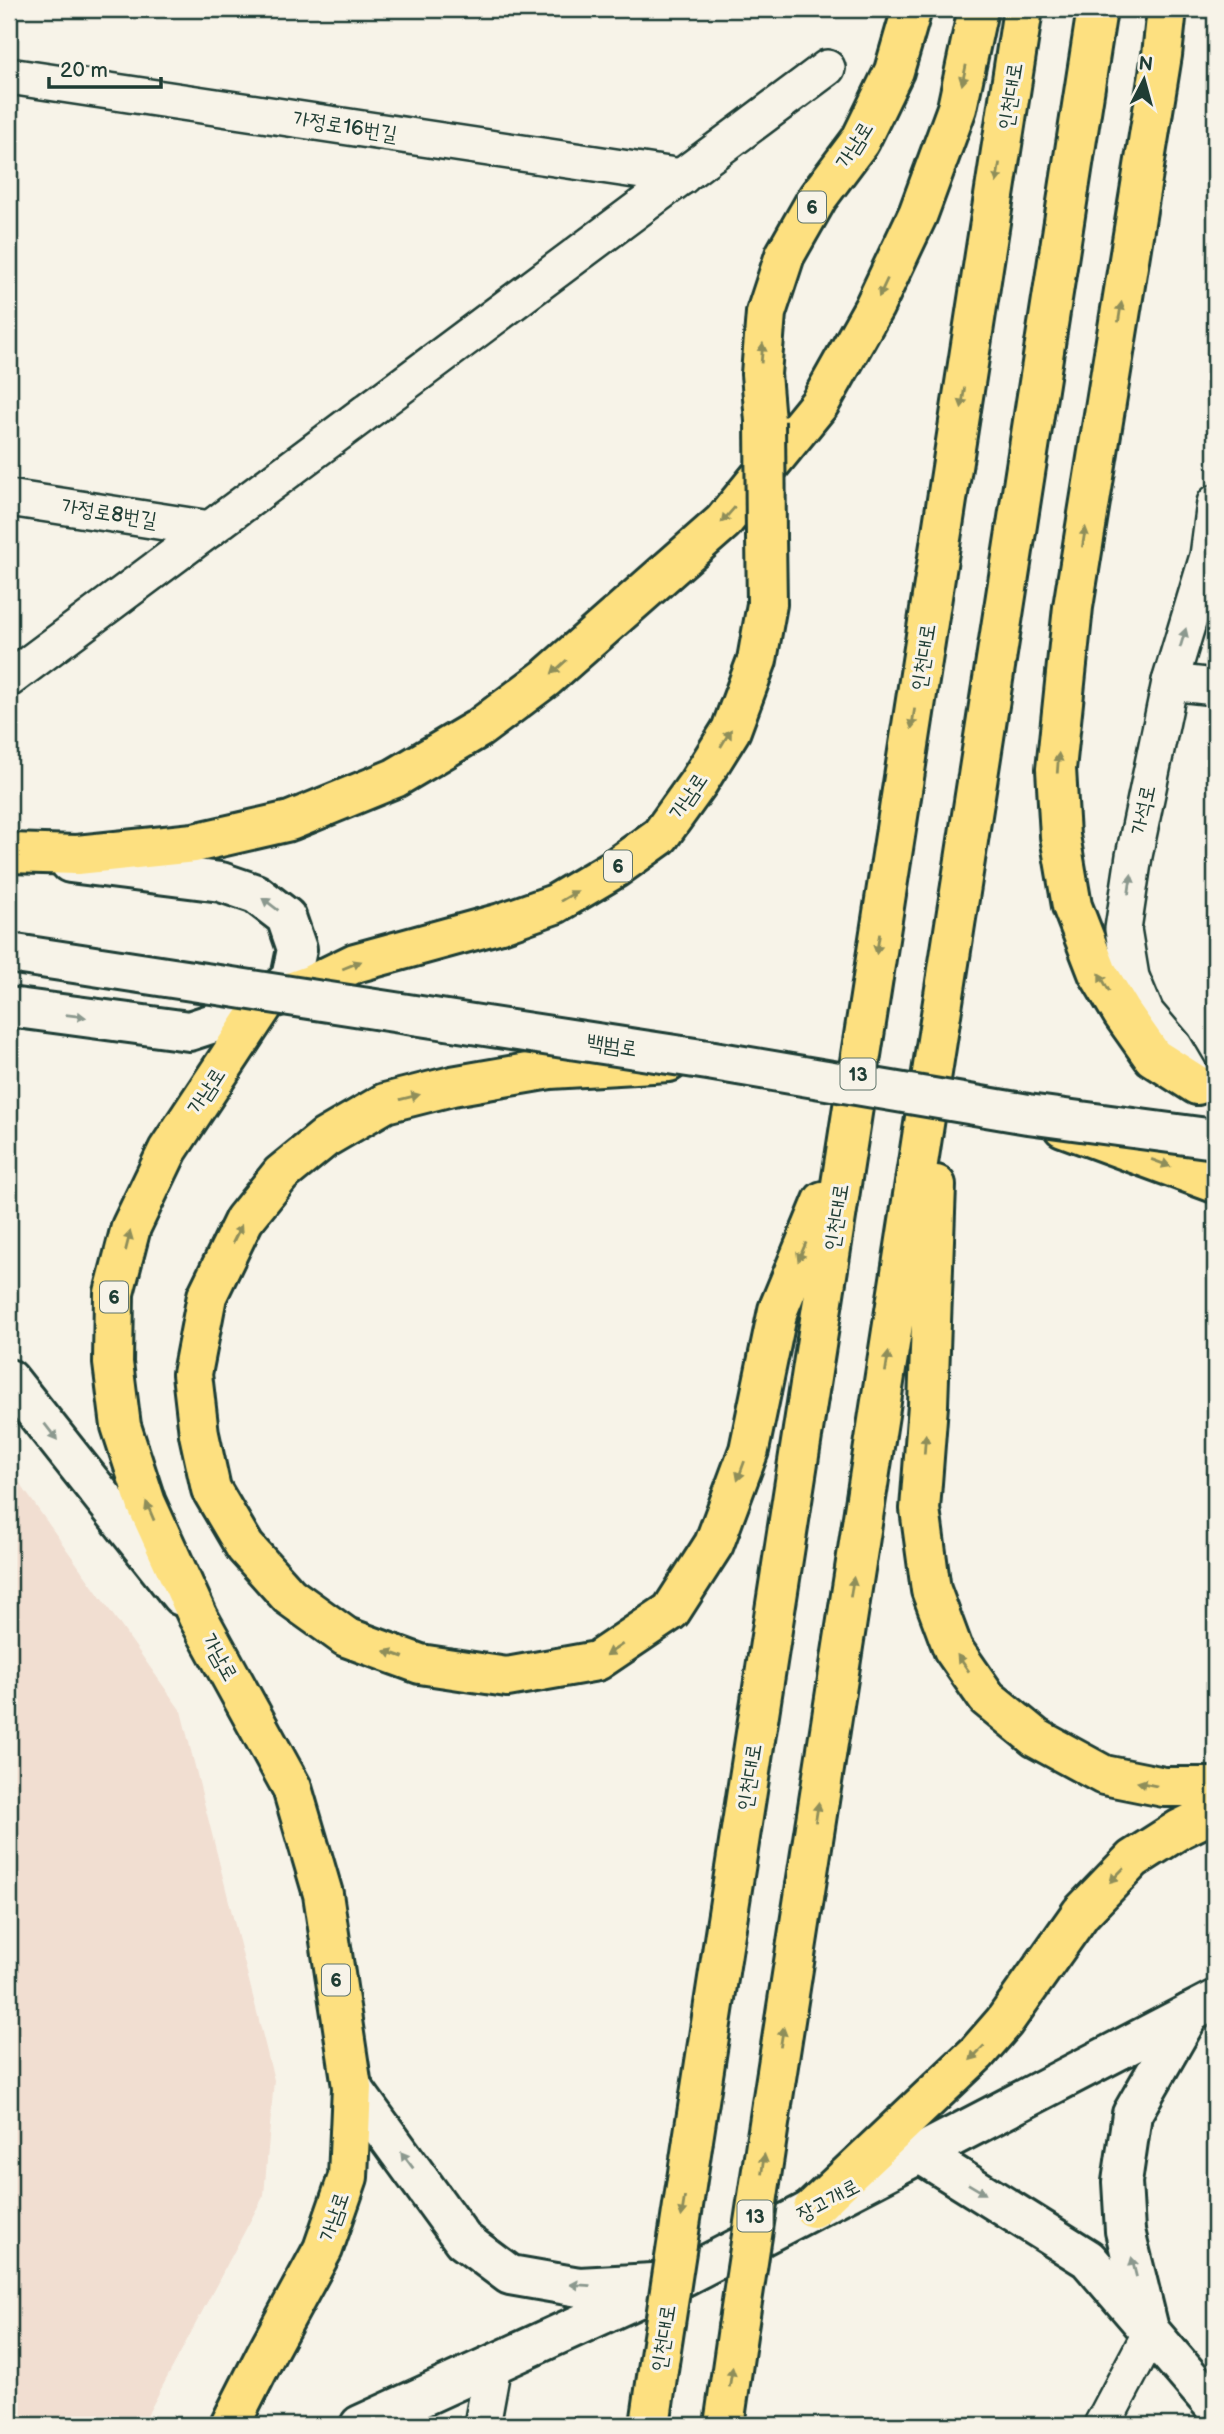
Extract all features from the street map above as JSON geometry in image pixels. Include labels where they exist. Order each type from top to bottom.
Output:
[{"type":"main road","name":"가남로","points":[[230,2425],[323,2249],[348,2177],[352,2087],[323,1894],[292,1788],[198,1618],[146,1503],[121,1426],[113,1363],[114,1293],[131,1227],[168,1150],[267,1000],[310,985],[355,963],[501,923],[555,904],[614,869],[660,836],[698,783],[731,730],[757,660],[767,604],[765,421],[761,374],[766,313],[785,255],[818,197],[860,141],[894,71],[912,9]]},
{"type":"main road","points":[[9,855],[77,855],[194,843],[290,821],[395,778],[478,729],[546,678],[723,522],[820,403],[874,307],[918,214],[957,108],[978,9]]},
{"type":"main road","name":"인천대로","points":[[650,2425],[1023,9]]},
{"type":"main road","name":"13","points":[[723,2425],[1097,9]]},
{"type":"main road","points":[[1167,9],[1162,55],[1073,607],[1056,769],[1060,836],[1072,906],[1098,973],[1153,1057],[1206,1086]]},
{"type":"main road","points":[[942,1010],[928,1405],[920,1509],[931,1590],[953,1649],[987,1698],[1036,1738],[1104,1775],[1164,1787],[1215,1787]]},
{"type":"main road","points":[[708,1060],[550,1069],[452,1086],[385,1103],[325,1138],[281,1174],[244,1220],[207,1296],[192,1374],[199,1434],[211,1489],[245,1547],[289,1596],[346,1637],[421,1664],[507,1677],[597,1661],[671,1611],[715,1544],[748,1450],[778,1310],[847,1144]]},
{"type":"main road","points":[[1028,1114],[1215,1183]]},
{"type":"main road","points":[[813,2208],[977,2053],[1004,2022],[1081,1913],[1133,1858],[1180,1829],[1215,1812]]},
{"type":"street","points":[[9,680],[827,68]]},
{"type":"street","name":"가정로16번길","points":[[9,76],[682,177]]},
{"type":"street","name":"가정로8번길","points":[[9,498],[210,529]]},
{"type":"street","name":"가석로","points":[[1206,1086],[1146,1013],[1131,977],[1123,929],[1134,856],[1170,682],[1208,556],[1215,503]]},
{"type":"street","points":[[1170,682],[1215,687]]},
{"type":"street","points":[[9,855],[221,881],[256,894],[286,917],[297,949],[291,978],[267,1000],[229,1018],[189,1031],[9,1007]]},
{"type":"street","name":"백범로","points":[[9,953],[708,1060],[1028,1114],[1215,1139]]},
{"type":"street","points":[[9,1379],[198,1618]]},
{"type":"street","points":[[1102,2425],[1150,2334],[1125,2231],[1122,2182],[1132,2114],[1202,2007]]},
{"type":"street","name":"장고개로","points":[[360,2425],[673,2282],[1202,2007]]},
{"type":"street","points":[[352,2087],[463,2240],[510,2275],[579,2287],[673,2282]]},
{"type":"street","points":[[919,2153],[1088,2259],[1215,2407]]},
{"type":"street","points":[[482,2425],[493,2365]]},
{"type":"shaded area","points":[[9,1468],[181,1711],[274,2080],[264,2195],[142,2425],[9,2425]]}]
